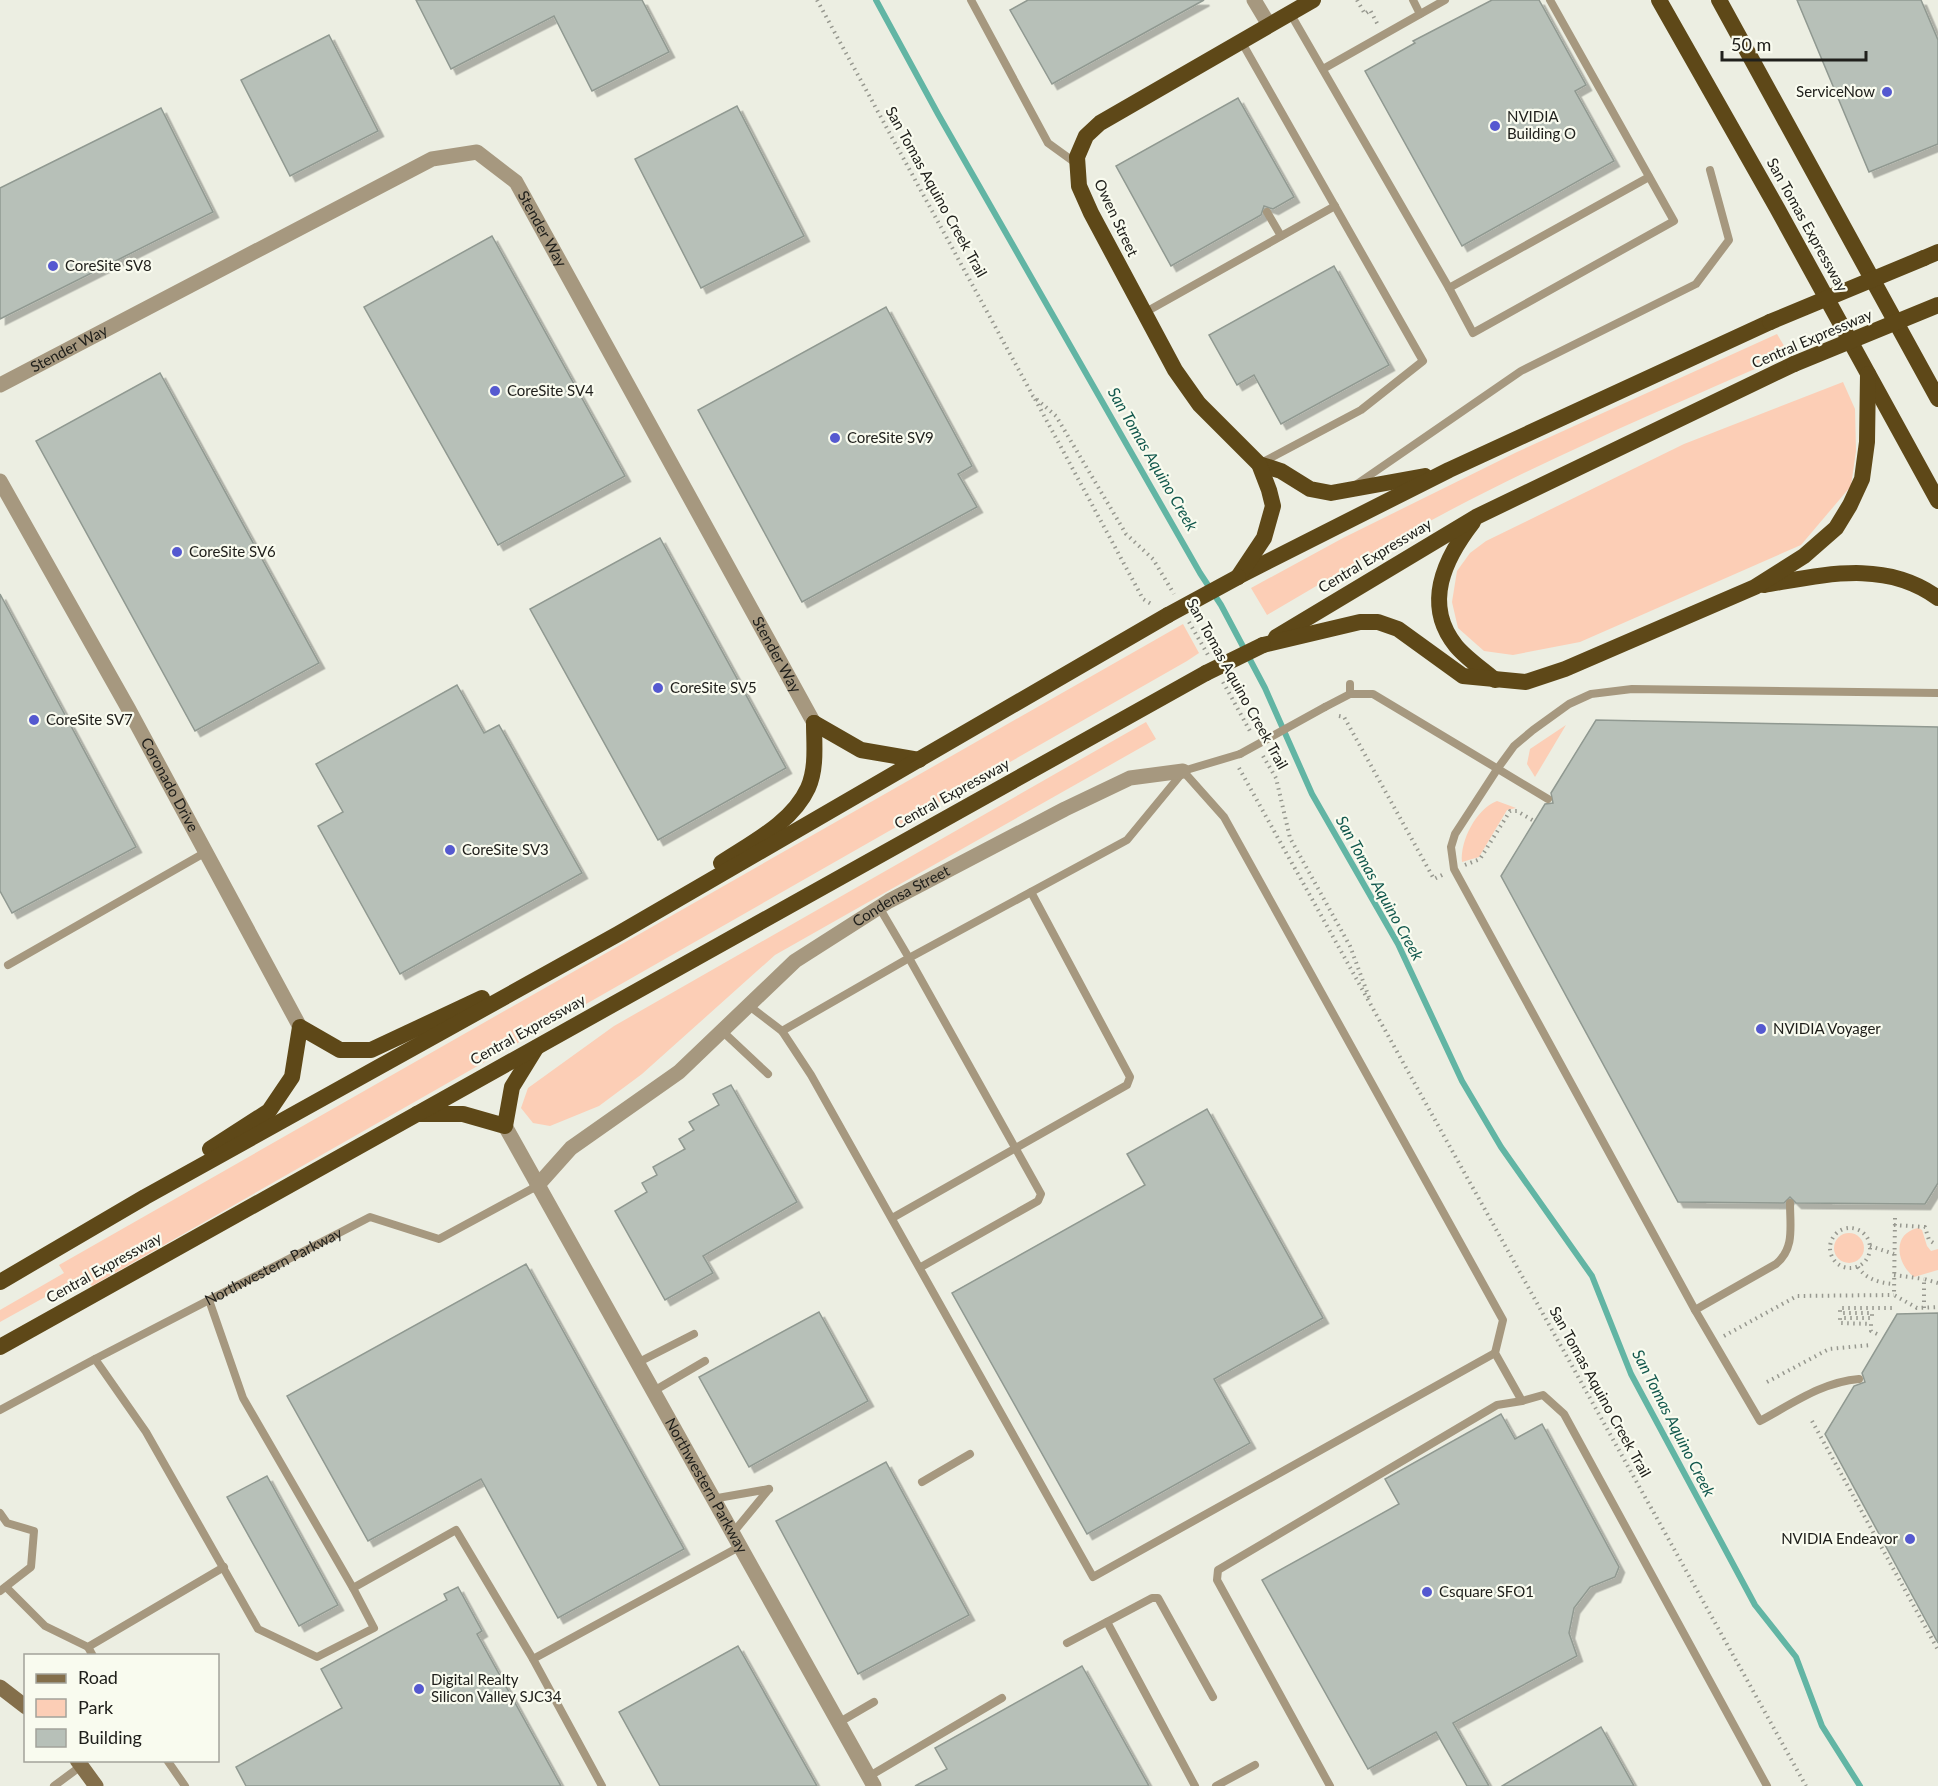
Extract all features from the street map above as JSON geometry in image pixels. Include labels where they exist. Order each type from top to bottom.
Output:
[{"type":"highway","name":"Owen Street","points":[[1259,464],[1199,404],[1175,369],[1091,213],[1080,186],[1077,158],[1086,136],[1100,123],[1313,0]]},
{"type":"highway","name":"San Tomas Expressway","points":[[1659,0],[1938,501]]},
{"type":"highway","name":"San Tomas Expressway","points":[[1719,0],[1938,399]]},
{"type":"highway","name":"Central Expressway","points":[[0,1282],[145,1197],[618,934],[1174,610],[1449,470],[1770,322],[1931,255]]},
{"type":"highway","name":"Central Expressway","points":[[0,1347],[538,1045],[1263,645],[1476,517],[1794,364],[1938,305]]},
{"type":"highway","points":[[1919,365],[1938,377]]},
{"type":"highway","points":[[1263,645],[1360,622],[1378,622],[1398,629],[1463,676],[1526,681],[1565,669],[1755,587],[1812,549],[1836,528],[1850,504],[1862,479],[1866,452],[1868,374]]},
{"type":"highway","points":[[1259,464],[1281,471],[1310,489],[1331,492],[1449,470]]},
{"type":"highway","points":[[1238,577],[1264,538],[1273,506],[1259,464]]},
{"type":"highway","points":[[1476,517],[1452,549],[1440,583],[1439,605],[1445,627],[1456,646],[1495,680]]},
{"type":"highway","points":[[1755,587],[1836,573],[1876,572],[1909,582],[1938,598]]},
{"type":"highway","points":[[145,1197],[161,1181],[269,1111],[292,1077],[300,1027],[340,1050],[371,1050],[618,934],[784,820],[808,789],[814,762],[814,723],[861,750],[919,760]]},
{"type":"highway","points":[[416,1114],[463,1114],[505,1126],[512,1087],[538,1045]]},
{"type":"main road","points":[[0,1687],[24,1705]]},
{"type":"main road","points":[[79,1763],[96,1786]]},
{"type":"street","points":[[1254,0],[1269,25]]},
{"type":"street","name":"Stender Way","points":[[0,385],[432,159],[477,152],[516,182],[814,723]]},
{"type":"street","name":"Coronado Drive","points":[[0,481],[206,852],[300,1027]]},
{"type":"street","name":"Condensa Street","points":[[537,1186],[571,1148],[679,1072],[795,961],[879,907],[1065,809],[1130,778],[1183,771]]},
{"type":"street","name":"Northwestern Parkway","points":[[505,1126],[871,1781]]},
{"type":"lane","points":[[971,0],[1048,143],[1078,164]]},
{"type":"lane","points":[[1413,0],[1420,14]]},
{"type":"lane","points":[[1323,69],[1444,0]]},
{"type":"lane","points":[[1290,13],[1473,333],[1674,221],[1550,0]]},
{"type":"lane","points":[[1241,41],[1423,361],[1361,410],[1289,445],[1259,464]]},
{"type":"lane","points":[[1349,490],[1521,371],[1696,284],[1729,240],[1710,170]]},
{"type":"lane","points":[[1449,288],[1650,177]]},
{"type":"lane","points":[[1144,313],[1335,206]]},
{"type":"lane","points":[[1267,212],[1281,236]]},
{"type":"lane","points":[[1350,684],[1350,694],[1373,694],[1548,799]]},
{"type":"lane","points":[[1859,1379],[1840,1381],[1816,1390],[1760,1421],[1695,1310],[1454,869],[1451,847],[1455,834],[1514,746],[1569,704],[1591,694],[1632,689],[1938,693]]},
{"type":"lane","name":"Condensa Street","points":[[1183,771],[1237,755],[1350,694]]},
{"type":"lane","points":[[782,1031],[909,958],[1127,840],[1183,771],[1224,817],[1503,1320],[1495,1353],[1522,1401]]},
{"type":"lane","points":[[8,965],[206,852]]},
{"type":"lane","points":[[894,1217],[1127,1085],[1130,1077],[1031,892]]},
{"type":"lane","points":[[879,907],[1041,1194],[1038,1201],[921,1267]]},
{"type":"lane","points":[[748,1005],[782,1031],[812,1075],[894,1217],[1093,1577],[1495,1353]]},
{"type":"lane","points":[[721,1030],[768,1074]]},
{"type":"lane","name":"Northwestern Parkway","points":[[0,1410],[175,1316],[370,1217],[439,1239],[537,1186]]},
{"type":"lane","points":[[1695,1310],[1785,1257],[1789,1249],[1790,1203]]},
{"type":"lane","points":[[95,1359],[146,1432],[258,1629],[317,1657],[374,1628],[243,1398],[209,1300]]},
{"type":"lane","points":[[637,1363],[694,1334]]},
{"type":"lane","points":[[652,1392],[705,1361]]},
{"type":"lane","points":[[1330,1786],[1217,1580],[1218,1570],[1497,1406],[1543,1395],[1564,1414],[1767,1786]]},
{"type":"lane","points":[[922,1482],[970,1454]]},
{"type":"lane","points":[[533,1659],[736,1541],[769,1489],[712,1499]]},
{"type":"lane","points":[[0,1513],[7,1523],[34,1531],[31,1567],[3,1589],[45,1626],[88,1647],[92,1654]]},
{"type":"lane","points":[[353,1588],[456,1530],[533,1659],[602,1786]]},
{"type":"lane","points":[[88,1647],[224,1567]]},
{"type":"lane","points":[[1067,1643],[1152,1598],[1158,1598],[1213,1697]]},
{"type":"lane","points":[[1107,1622],[1195,1786]]},
{"type":"lane","points":[[871,1781],[1002,1698]]},
{"type":"lane","points":[[838,1723],[874,1702]]},
{"type":"lane","points":[[168,1762],[185,1786]]},
{"type":"lane","points":[[54,1786],[79,1763]]},
{"type":"lane","points":[[1216,1786],[1255,1765]]},
{"type":"path","name":"San Tomas Aquino Creek Trail","points":[[818,0],[1143,599],[1174,610]]},
{"type":"path","name":"San Tomas Aquino Creek Trail","points":[[1033,396],[1056,416],[1125,534],[1152,559],[1174,610]]},
{"type":"path","name":"San Tomas Aquino Creek Trail","points":[[1186,615],[1213,672],[1253,737]]},
{"type":"path","points":[[1327,706],[1335,715],[1344,717],[1434,879],[1480,859],[1510,811],[1517,811],[1534,821]]},
{"type":"path","name":"San Tomas Aquino Creek Trail","points":[[1259,747],[1276,778],[1290,838],[1350,946],[1373,1009]]},
{"type":"path","name":"San Tomas Aquino Creek Trail","points":[[1237,755],[1373,1009],[1806,1786]]},
{"type":"path","points":[[1893,1296],[1894,1218]]},
{"type":"path","points":[[1894,1225],[1925,1227],[1929,1239],[1935,1244]]},
{"type":"path","points":[[1854,1228],[1865,1234],[1870,1246],[1868,1259],[1858,1267],[1844,1268],[1838,1265],[1830,1254],[1831,1240],[1841,1230],[1854,1228]]},
{"type":"path","points":[[1870,1246],[1894,1254]]},
{"type":"path","points":[[1858,1267],[1863,1275],[1894,1284]]},
{"type":"path","points":[[1894,1275],[1929,1278],[1938,1283]]},
{"type":"path","points":[[1924,1279],[1924,1308]]},
{"type":"path","points":[[1713,1342],[1797,1296],[1893,1296],[1917,1308],[1938,1307]]},
{"type":"path","points":[[1877,1334],[1871,1331],[1871,1324],[1840,1323],[1840,1318],[1872,1318],[1872,1313],[1840,1313],[1840,1308],[1892,1308]]},
{"type":"path","points":[[1767,1382],[1829,1348],[1871,1345]]},
{"type":"path","points":[[1812,1421],[1938,1650]]},
{"type":"green space","points":[[1777,334],[1789,354],[1601,437],[1462,504],[1267,615],[1251,588],[1343,538],[1517,452]]},
{"type":"green space","points":[[1843,382],[1855,409],[1856,451],[1851,486],[1801,545],[1580,642],[1513,655],[1484,651],[1458,628],[1452,602],[1457,571],[1470,553],[1486,541],[1684,444]]},
{"type":"green space","points":[[1183,624],[1199,653],[1187,661],[92,1286],[83,1276],[0,1322],[0,1310],[64,1273],[59,1265]]},
{"type":"green space","points":[[1146,722],[1156,739],[775,955],[642,1074],[599,1106],[550,1126],[533,1123],[521,1108],[528,1088],[614,1026]]},
{"type":"green space","points":[[1566,725],[1535,777],[1527,764],[1530,749]]},
{"type":"green space","points":[[1497,801],[1516,808],[1507,810],[1479,857],[1462,862],[1464,845],[1476,818],[1489,805]]},
{"type":"green space","points":[[1918,1228],[1922,1230],[1931,1251],[1938,1249],[1938,1270],[1914,1277],[1904,1265],[1900,1243],[1909,1231]]},
{"type":"green space","points":[[1849,1233],[1860,1237],[1864,1248],[1860,1259],[1849,1263],[1838,1259],[1834,1248],[1838,1237]]},
{"type":"building","points":[[416,0],[642,0],[669,52],[592,91],[554,16],[451,69]]},
{"type":"building","points":[[1028,0],[1204,0],[1052,84],[1010,10]]},
{"type":"building","name":"NVIDIA Building O","points":[[1492,0],[1539,0],[1586,85],[1575,91],[1614,161],[1462,246],[1365,71],[1415,43],[1413,41]]},
{"type":"building","name":"ServiceNow","points":[[1797,0],[1921,0],[1938,40],[1938,144],[1869,172]]},
{"type":"building","points":[[329,35],[378,131],[290,176],[241,80]]},
{"type":"building","points":[[1238,98],[1294,197],[1273,209],[1264,206],[1261,215],[1171,266],[1116,166]]},
{"type":"building","points":[[737,106],[804,236],[701,288],[635,159]]},
{"type":"building","name":"CoreSite SV8","points":[[161,108],[213,212],[0,319],[0,188]]},
{"type":"building","name":"CoreSite SV4","points":[[492,236],[625,476],[498,545],[364,307]]},
{"type":"building","points":[[1334,266],[1389,365],[1281,424],[1254,375],[1237,385],[1209,335]]},
{"type":"building","name":"CoreSite SV9","points":[[886,307],[972,466],[958,474],[977,507],[802,602],[698,410]]},
{"type":"building","name":"CoreSite SV6","points":[[160,373],[319,663],[195,731],[36,441]]},
{"type":"building","name":"CoreSite SV5","points":[[660,538],[786,768],[658,840],[530,609]]},
{"type":"building","name":"CoreSite SV7","points":[[0,594],[136,847],[12,913],[0,891]]},
{"type":"building","name":"CoreSite SV3","points":[[457,685],[484,733],[499,725],[582,873],[400,974],[318,826],[343,812],[316,764]]},
{"type":"building","name":"NVIDIA Voyager","points":[[1596,720],[1938,727],[1938,1183],[1925,1204],[1796,1203],[1790,1197],[1784,1203],[1678,1202],[1501,876],[1545,804],[1553,803],[1551,793]]},
{"type":"building","points":[[731,1085],[797,1202],[703,1256],[713,1273],[665,1300],[615,1211],[647,1192],[642,1183],[657,1175],[653,1167],[685,1149],[679,1139],[694,1130],[689,1122],[719,1105],[713,1094]]},
{"type":"building","points":[[1207,1109],[1323,1318],[1214,1379],[1250,1443],[1087,1534],[952,1293],[1145,1185],[1127,1154]]},
{"type":"building","points":[[526,1264],[684,1549],[558,1618],[481,1479],[368,1541],[287,1396]]},
{"type":"building","points":[[819,1312],[868,1401],[749,1467],[699,1377]]},
{"type":"building","name":"NVIDIA Endeavor","points":[[1938,1313],[1938,1643],[1825,1434],[1854,1386],[1865,1382],[1862,1373],[1897,1314]]},
{"type":"building","name":"Csquare SFO1","points":[[1501,1414],[1515,1439],[1542,1424],[1619,1567],[1615,1577],[1590,1587],[1574,1608],[1569,1633],[1577,1656],[1453,1723],[1489,1786],[1467,1786],[1436,1732],[1368,1769],[1262,1580],[1399,1504],[1385,1479]]},
{"type":"building","points":[[886,1462],[969,1615],[858,1674],[776,1521]]},
{"type":"building","points":[[267,1476],[338,1605],[299,1626],[227,1497]]},
{"type":"building","name":"Digital Realty Silicon Valley SJC34","points":[[458,1587],[482,1631],[477,1634],[561,1786],[246,1786],[236,1767],[342,1708],[321,1669],[447,1600],[444,1594]]},
{"type":"building","points":[[738,1646],[817,1786],[660,1786],[619,1712]]},
{"type":"building","points":[[1082,1666],[1149,1786],[915,1786],[947,1769],[935,1748]]},
{"type":"building","points":[[1601,1727],[1634,1786],[1502,1786]]},
{"type":"waterway","name":"San Tomas Aquino Creek","points":[[876,0],[938,114],[1200,573],[1221,605],[1265,688],[1312,794],[1398,944],[1462,1081],[1501,1147],[1592,1276],[1631,1374],[1755,1605],[1796,1657],[1822,1726],[1860,1786]]},
{"type":"place","name":"ServiceNow","points":[[1887,92]]},
{"type":"place","name":"NVIDIA Building O","points":[[1495,126]]},
{"type":"place","name":"CoreSite SV8","points":[[53,266]]},
{"type":"place","name":"CoreSite SV4","points":[[495,391]]},
{"type":"place","name":"CoreSite SV9","points":[[835,438]]},
{"type":"place","name":"CoreSite SV6","points":[[177,552]]},
{"type":"place","name":"CoreSite SV5","points":[[658,688]]},
{"type":"place","name":"CoreSite SV7","points":[[34,720]]},
{"type":"place","name":"CoreSite SV3","points":[[450,850]]},
{"type":"place","name":"NVIDIA Voyager","points":[[1761,1029]]},
{"type":"place","name":"NVIDIA Endeavor","points":[[1910,1539]]},
{"type":"place","name":"Csquare SFO1","points":[[1427,1592]]},
{"type":"place","name":"Digital Realty Silicon Valley SJC34","points":[[419,1689]]}]
